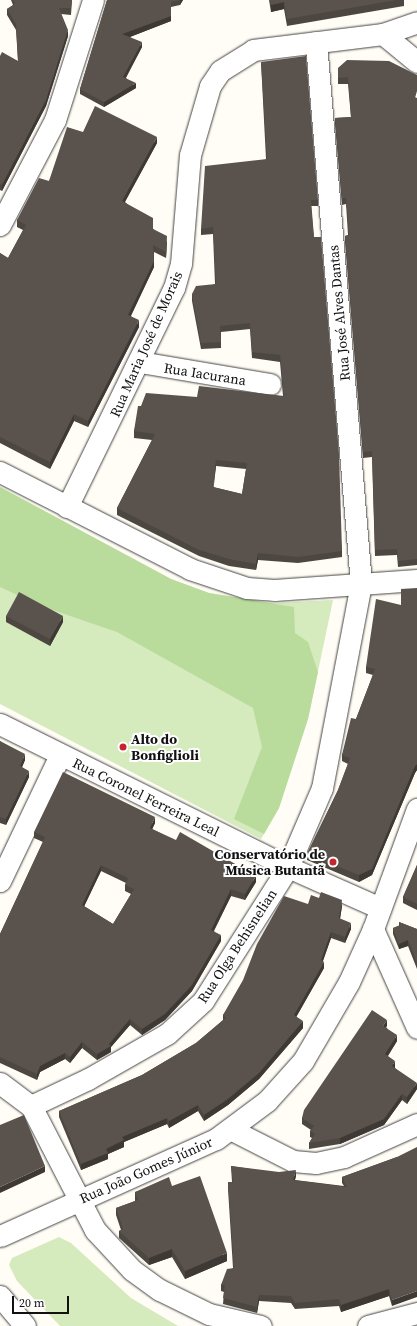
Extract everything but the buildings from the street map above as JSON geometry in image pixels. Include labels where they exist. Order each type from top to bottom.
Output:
[{"type":"street","points":[[0,225],[55,120],[93,0]]},
{"type":"street","name":"Rua Maria José de Morais","points":[[67,507],[140,362],[182,264],[190,155],[210,86],[220,71],[253,50],[383,34],[417,22]]},
{"type":"street","points":[[383,34],[417,62]]},
{"type":"street","name":"Rua José Alves Dantas","points":[[316,42],[361,584]]},
{"type":"street","name":"Rua Iacurana","points":[[140,362],[270,384]]},
{"type":"street","points":[[0,472],[190,570],[247,588],[274,590],[417,580]]},
{"type":"street","name":"Rua Olga Behisnelian","points":[[31,1106],[115,1064],[167,1034],[191,1014],[218,980],[288,867],[322,788],[361,584]]},
{"type":"street","name":"Rua Coronel Ferreira Leal","points":[[0,724],[288,867],[380,908]]},
{"type":"street","points":[[0,881],[60,755]]},
{"type":"street","name":"Rua João Gomes Júnior","points":[[0,1236],[141,1175],[230,1129],[267,1101],[303,1061],[349,982],[373,929],[417,809]]},
{"type":"street","points":[[373,929],[417,1028]]},
{"type":"street","points":[[0,1083],[31,1106],[79,1201],[115,1254],[160,1290],[209,1314],[261,1326]]},
{"type":"street","points":[[230,1129],[293,1161],[316,1163],[344,1157],[417,1124]]},
{"type":"street","points":[[0,1296],[25,1326]]},
{"type":"street","points":[[368,1326],[417,1314]]},
{"type":"green space","points":[[0,487],[171,579],[209,593],[273,603],[333,600],[308,719],[279,808],[261,839],[0,704]]},
{"type":"green space","points":[[0,487],[171,579],[209,593],[294,607],[295,633],[308,642],[318,672],[308,719],[279,808],[264,834],[234,819],[262,747],[253,708],[117,632],[41,606],[0,587]]},
{"type":"green space","points":[[59,1237],[71,1243],[131,1298],[178,1326],[60,1326],[17,1281],[9,1265],[12,1258]]},
{"type":"place","name":"Alto do Bonfiglioli","points":[[123,747]]},
{"type":"place","name":"Conservatório de Música Butantã","points":[[333,862]]}]
